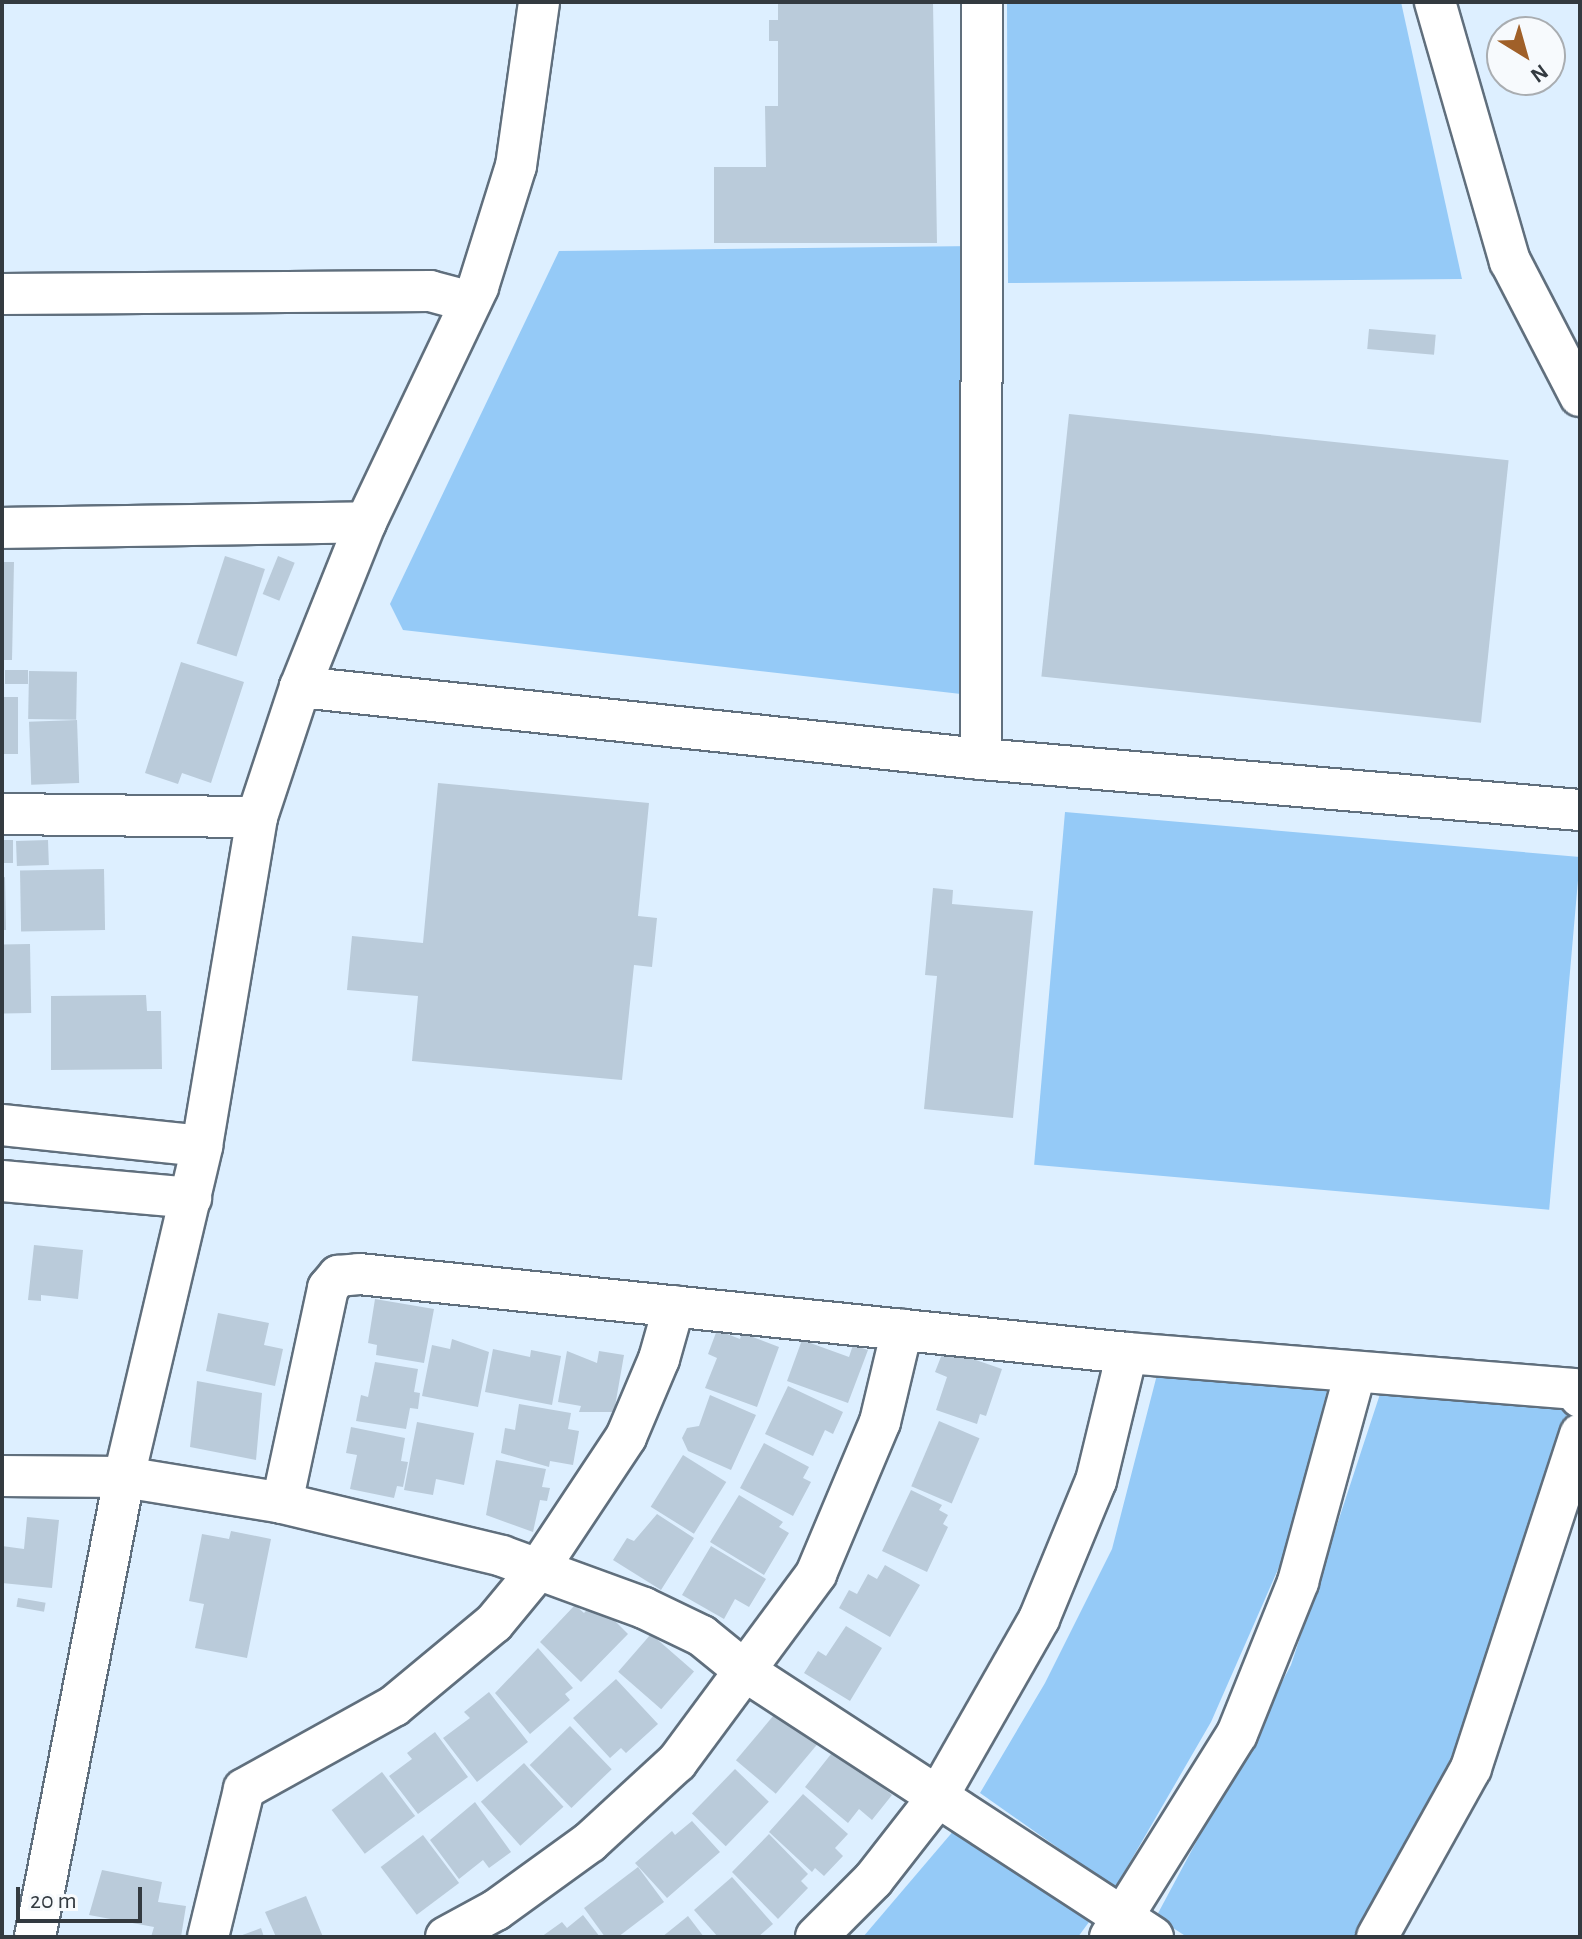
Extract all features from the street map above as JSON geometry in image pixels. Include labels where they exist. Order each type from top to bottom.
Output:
[{"type":"street","points":[[35,1937],[124,1477],[202,1146],[257,817],[300,687],[366,522],[471,302],[516,166],[539,2]]},
{"type":"street","points":[[981,759],[982,2]]},
{"type":"street","points":[[1435,2],[1510,261],[1580,396]]},
{"type":"street","points":[[2,294],[430,291],[471,302]]},
{"type":"street","points":[[2,528],[366,522]]},
{"type":"street","points":[[300,687],[981,759],[1580,810]]},
{"type":"street","points":[[2,814],[257,817]]},
{"type":"street","points":[[2,1125],[202,1146]]},
{"type":"street","points":[[2,1181],[191,1198]]},
{"type":"street","points":[[282,1503],[328,1288],[338,1276],[359,1274],[1127,1353],[1355,1374],[1574,1389],[1580,1397]]},
{"type":"street","points":[[208,1937],[244,1789],[394,1706],[494,1623],[537,1571],[626,1437],[659,1359],[674,1306]]},
{"type":"street","points":[[446,1937],[496,1910],[590,1842],[677,1762],[816,1574],[880,1422],[902,1330]]},
{"type":"street","points":[[816,1937],[873,1880],[937,1798],[1039,1619],[1096,1481],[1127,1353]]},
{"type":"street","points":[[2,1476],[124,1477],[282,1503],[502,1556],[667,1619],[702,1636],[745,1671],[1129,1930],[1237,1734],[1298,1582],[1355,1374]]},
{"type":"street","points":[[1377,1937],[1471,1768],[1580,1434]]},
{"type":"shaded area","points":[[1007,2],[1401,2],[1462,279],[1008,283]]},
{"type":"shaded area","points":[[975,246],[961,694],[403,630],[390,604],[559,251]]},
{"type":"shaded area","points":[[1065,812],[1580,857],[1549,1210],[1034,1165]]},
{"type":"shaded area","points":[[1159,1367],[1329,1383],[1286,1551],[1211,1722],[1115,1888],[980,1793],[1045,1683],[1112,1549]]},
{"type":"shaded area","points":[[1380,1394],[1569,1407],[1531,1567],[1402,1873],[1354,1937],[1187,1937],[1156,1917],[1291,1665]]},
{"type":"shaded area","points":[[955,1829],[1089,1922],[1078,1937],[863,1937]]},
{"type":"building","points":[[778,2],[933,2],[937,243],[714,243],[714,167],[766,167],[765,106],[778,106],[778,41],[769,41],[769,20],[778,20]]},
{"type":"building","points":[[1369,329],[1436,335],[1434,355],[1367,349]]},
{"type":"building","points":[[1069,414],[1509,460],[1481,723],[1041,677]]},
{"type":"building","points":[[225,556],[265,569],[237,656],[197,643]]},
{"type":"building","points":[[278,556],[295,563],[279,601],[263,594]]},
{"type":"building","points":[[2,562],[14,562],[12,660],[2,660]]},
{"type":"building","points":[[181,662],[244,682],[211,783],[182,773],[178,784],[145,773]]},
{"type":"building","points":[[5,670],[28,670],[28,684],[5,684]]},
{"type":"building","points":[[29,671],[77,672],[76,720],[28,719]]},
{"type":"building","points":[[2,697],[18,697],[18,754],[2,754]]},
{"type":"building","points":[[77,720],[79,783],[31,785],[29,722]]},
{"type":"building","points":[[438,783],[649,803],[638,916],[657,918],[652,967],[634,965],[622,1080],[412,1061],[418,996],[347,990],[352,936],[423,943]]},
{"type":"building","points":[[2,840],[13,840],[13,863],[2,863]]},
{"type":"building","points":[[48,840],[49,865],[17,866],[16,841]]},
{"type":"building","points":[[104,869],[105,930],[21,931],[20,870]]},
{"type":"building","points":[[5,877],[6,930],[2,930],[2,878]]},
{"type":"building","points":[[933,888],[953,890],[952,904],[1033,911],[1013,1118],[924,1109],[937,976],[925,975]]},
{"type":"building","points":[[2,944],[30,944],[31,1013],[3,1013]]},
{"type":"building","points":[[146,995],[147,1011],[161,1011],[162,1069],[51,1070],[51,996]]},
{"type":"building","points":[[34,1245],[83,1250],[78,1299],[41,1295],[41,1301],[28,1300]]},
{"type":"building","points":[[375,1299],[434,1309],[424,1363],[376,1355],[377,1345],[368,1343]]},
{"type":"building","points":[[218,1313],[269,1323],[264,1345],[283,1349],[275,1386],[206,1371]]},
{"type":"building","points":[[717,1330],[740,1339],[742,1333],[779,1347],[757,1407],[705,1388],[717,1358],[708,1354]]},
{"type":"building","points":[[452,1339],[489,1352],[478,1407],[422,1396],[432,1345],[450,1349]]},
{"type":"building","points":[[802,1340],[849,1357],[853,1345],[868,1350],[848,1403],[787,1381]]},
{"type":"building","points":[[493,1349],[530,1357],[531,1350],[561,1356],[552,1405],[485,1392]]},
{"type":"building","points":[[944,1349],[1002,1369],[986,1416],[980,1414],[977,1424],[936,1410],[947,1377],[935,1372]]},
{"type":"building","points":[[567,1351],[597,1363],[599,1351],[624,1355],[614,1412],[579,1412],[581,1406],[558,1402]]},
{"type":"building","points":[[375,1362],[418,1369],[414,1392],[420,1393],[418,1409],[410,1408],[406,1429],[356,1421],[361,1395],[368,1397]]},
{"type":"building","points":[[197,1381],[262,1393],[256,1460],[190,1447]]},
{"type":"building","points":[[788,1386],[843,1412],[833,1434],[825,1430],[813,1456],[765,1434]]},
{"type":"building","points":[[710,1395],[756,1415],[731,1470],[688,1451],[682,1438],[687,1428],[699,1426]]},
{"type":"building","points":[[519,1404],[571,1413],[568,1429],[579,1431],[573,1465],[550,1461],[549,1467],[501,1453],[505,1428],[515,1430]]},
{"type":"building","points":[[939,1421],[980,1438],[952,1504],[911,1486]]},
{"type":"building","points":[[417,1422],[474,1433],[464,1485],[436,1479],[433,1495],[404,1490]]},
{"type":"building","points":[[351,1427],[405,1438],[401,1461],[408,1462],[403,1487],[397,1486],[394,1498],[350,1489],[357,1455],[346,1453]]},
{"type":"building","points":[[764,1443],[809,1467],[803,1478],[811,1482],[793,1516],[740,1488]]},
{"type":"building","points":[[683,1455],[726,1482],[694,1534],[651,1507]]},
{"type":"building","points":[[496,1460],[546,1469],[542,1487],[550,1488],[547,1501],[540,1500],[533,1532],[486,1515]]},
{"type":"building","points":[[911,1490],[942,1505],[939,1510],[948,1515],[943,1524],[948,1527],[927,1572],[882,1551]]},
{"type":"building","points":[[739,1495],[783,1522],[779,1527],[789,1533],[764,1575],[710,1542]]},
{"type":"building","points":[[657,1514],[694,1538],[661,1590],[613,1560],[627,1538],[634,1541]]},
{"type":"building","points":[[27,1517],[59,1520],[52,1588],[2,1583],[2,1546],[24,1549]]},
{"type":"building","points":[[231,1531],[271,1539],[247,1658],[195,1648],[204,1604],[189,1601],[202,1534],[229,1539]]},
{"type":"building","points":[[711,1546],[766,1579],[749,1607],[735,1599],[724,1619],[682,1595]]},
{"type":"building","points":[[885,1565],[920,1585],[890,1637],[839,1608],[849,1590],[857,1594],[868,1574],[877,1579]]},
{"type":"building","points":[[18,1598],[46,1603],[44,1612],[16,1607]]},
{"type":"building","points":[[595,1601],[628,1634],[581,1682],[540,1642],[575,1605],[584,1613]]},
{"type":"building","points":[[846,1626],[882,1648],[850,1701],[804,1673],[818,1651],[826,1656]]},
{"type":"building","points":[[651,1634],[694,1671],[661,1709],[618,1672]]},
{"type":"building","points":[[538,1648],[573,1688],[565,1694],[570,1700],[530,1734],[495,1693]]},
{"type":"building","points":[[616,1679],[658,1724],[626,1753],[621,1748],[610,1758],[573,1718]]},
{"type":"building","points":[[489,1692],[528,1742],[477,1782],[443,1738],[470,1718],[464,1712]]},
{"type":"building","points":[[779,1709],[819,1742],[776,1794],[736,1760]]},
{"type":"building","points":[[570,1726],[612,1769],[571,1808],[530,1765]]},
{"type":"building","points":[[435,1732],[468,1777],[418,1814],[389,1776],[412,1759],[407,1753]]},
{"type":"building","points":[[835,1749],[892,1795],[872,1820],[859,1809],[848,1823],[805,1787]]},
{"type":"building","points":[[524,1763],[563,1807],[520,1846],[481,1802]]},
{"type":"building","points":[[735,1769],[769,1802],[726,1846],[692,1814]]},
{"type":"building","points":[[382,1772],[415,1816],[365,1854],[332,1810]]},
{"type":"building","points":[[803,1794],[848,1834],[835,1848],[843,1856],[824,1876],[815,1868],[812,1872],[769,1832]]},
{"type":"building","points":[[475,1802],[511,1852],[489,1868],[483,1860],[459,1879],[430,1840]]},
{"type":"building","points":[[692,1821],[720,1852],[667,1898],[635,1863],[672,1831],[675,1835]]},
{"type":"building","points":[[769,1834],[808,1874],[801,1881],[808,1888],[778,1919],[732,1872]]},
{"type":"building","points":[[423,1835],[459,1883],[417,1915],[381,1867]]},
{"type":"building","points":[[638,1867],[664,1902],[618,1937],[605,1937],[584,1908]]},
{"type":"building","points":[[102,1870],[162,1882],[158,1902],[186,1906],[181,1937],[151,1937],[154,1927],[89,1915]]},
{"type":"building","points":[[732,1877],[773,1924],[758,1937],[718,1937],[694,1910]]},
{"type":"building","points":[[306,1896],[323,1937],[276,1937],[265,1912]]},
{"type":"building","points":[[583,1915],[600,1937],[541,1937],[562,1922],[567,1928]]},
{"type":"building","points":[[688,1916],[704,1937],[662,1937]]},
{"type":"building","points":[[261,1928],[264,1937],[237,1937]]}]
